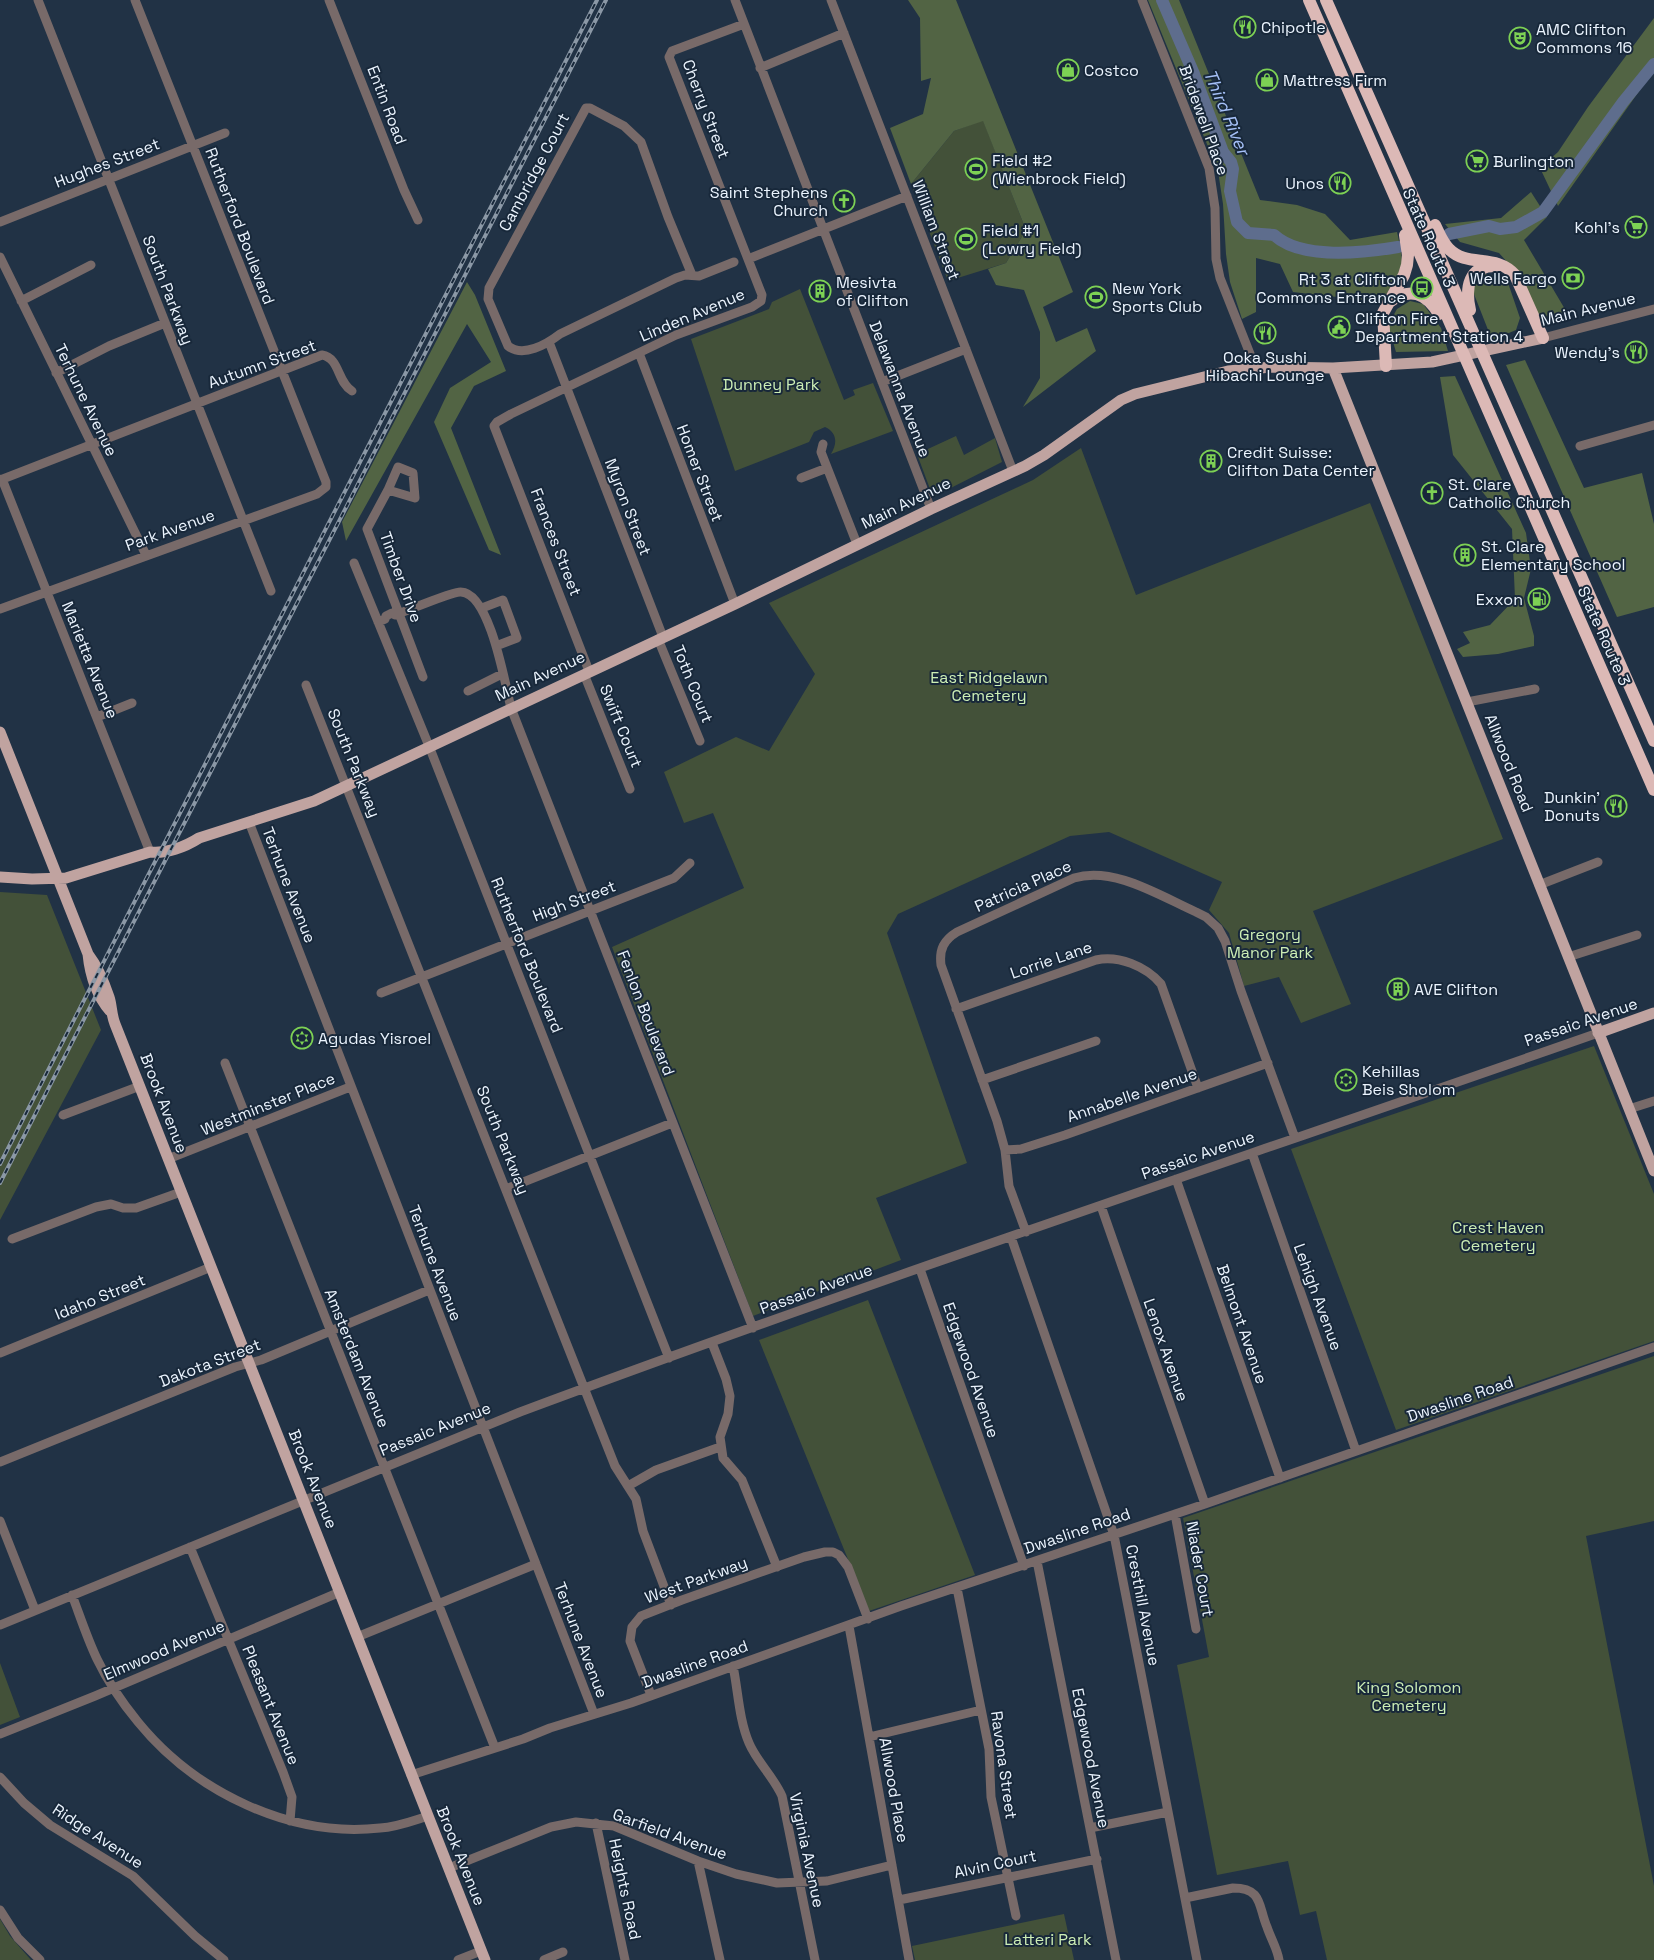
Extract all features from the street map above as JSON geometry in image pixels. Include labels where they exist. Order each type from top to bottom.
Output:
[{"type":"highway","name":"State Route 3","points":[[1309,0],[1654,790]]},
{"type":"highway","name":"State Route 3","points":[[1326,0],[1654,741]]},
{"type":"highway","points":[[1352,59],[1445,244],[1457,255],[1500,263],[1509,268],[1515,275],[1543,338]]},
{"type":"highway","points":[[1386,366],[1382,322],[1386,305],[1404,275],[1407,265],[1408,248],[1402,216]]},
{"type":"highway","points":[[1479,344],[1467,295],[1468,286],[1476,273],[1483,268],[1492,266],[1509,268]]},
{"type":"highway","points":[[1386,305],[1399,296],[1408,294],[1426,297],[1432,303],[1460,348]]},
{"type":"main road","name":"Main Avenue","points":[[0,877],[58,879],[150,852],[157,846],[188,836],[199,838],[300,806],[347,786],[1013,471],[1044,455],[1121,400],[1135,394],[1228,372],[1295,366],[1333,368],[1386,366],[1448,360],[1543,338]]},
{"type":"main road","name":"Allwood Road","points":[[1333,368],[1654,1171]]},
{"type":"main road","name":"Brook Avenue","points":[[0,732],[88,954],[89,969],[102,1002],[110,1011],[140,1086],[483,1955]]},
{"type":"main road","name":"Passaic Avenue","points":[[1598,1033],[1654,1013]]},
{"type":"street","name":"South Parkway","points":[[38,0],[271,590]]},
{"type":"street","name":"Rutherford Boulevard","points":[[134,0],[318,464]]},
{"type":"street","name":"Entin Road","points":[[329,0],[404,190],[418,220]]},
{"type":"street","name":"Delawanna Avenue","points":[[735,0],[931,509]]},
{"type":"street","name":"William Street","points":[[832,0],[1013,471]]},
{"type":"street","name":"Bridewell Place","points":[[1142,0],[1209,168],[1215,208],[1215,250],[1220,278],[1256,369]]},
{"type":"street","name":"Cherry Street","points":[[744,24],[672,50],[670,60],[748,259]]},
{"type":"street","points":[[760,68],[844,33]]},
{"type":"street","name":"Cambridge Court","points":[[692,275],[668,217],[641,142],[624,126],[590,108],[586,108],[494,280],[488,298],[508,346],[513,350],[524,351],[549,342],[560,334],[676,278],[692,275],[699,276],[734,262]]},
{"type":"street","name":"Hughes Street","points":[[0,222],[225,134]]},
{"type":"street","points":[[748,259],[907,196]]},
{"type":"street","name":"Terhune Avenue","points":[[0,256],[146,555]]},
{"type":"street","name":"Linden Avenue","points":[[495,424],[511,414],[676,335],[752,307],[761,301],[762,295],[748,259]]},
{"type":"street","points":[[21,301],[92,266]]},
{"type":"street","name":"Main Avenue","points":[[1543,338],[1654,309]]},
{"type":"street","points":[[56,373],[109,346],[165,323]]},
{"type":"street","points":[[549,342],[566,388]]},
{"type":"street","points":[[882,382],[966,349]]},
{"type":"street","name":"Homer Street","points":[[639,353],[734,604]]},
{"type":"street","name":"Autumn Street","points":[[1,479],[322,355],[334,362],[344,385],[352,391]]},
{"type":"street","name":"Myron Street","points":[[566,388],[661,638]]},
{"type":"street","name":"Frances Street","points":[[495,424],[586,673]]},
{"type":"street","points":[[1580,446],[1654,425]]},
{"type":"street","points":[[823,444],[821,452],[857,544]]},
{"type":"street","name":"Park Avenue","points":[[0,609],[322,491],[326,487],[326,482],[318,464]]},
{"type":"street","points":[[801,478],[827,468]]},
{"type":"street","name":"Marietta Avenue","points":[[1,479],[150,852]]},
{"type":"street","name":"Timber Drive","points":[[388,490],[367,529],[397,614],[423,677]]},
{"type":"street","name":"Rutherford Boulevard","points":[[354,563],[382,621],[506,944],[669,1358]]},
{"type":"street","points":[[382,621],[388,621],[397,614],[461,591],[473,595],[482,608],[503,600],[517,638],[496,646]]},
{"type":"street","name":"Fenlon Boulevard","points":[[482,608],[496,646],[511,708],[753,1328]]},
{"type":"street","name":"Toth Court","points":[[661,638],[700,741]]},
{"type":"street","name":"Swift Court","points":[[586,673],[630,789]]},
{"type":"street","points":[[468,691],[502,674]]},
{"type":"street","name":"South Parkway","points":[[306,685],[615,1466],[636,1499],[643,1531],[671,1605]]},
{"type":"street","points":[[1467,702],[1535,689]]},
{"type":"street","points":[[96,717],[132,703]]},
{"type":"street","name":"Terhune Avenue","points":[[249,822],[594,1714]]},
{"type":"street","points":[[1539,885],[1598,862]]},
{"type":"street","name":"High Street","points":[[381,993],[674,878],[690,863]]},
{"type":"street","name":"Patricia Place","points":[[1026,1232],[1009,1186],[1005,1150],[997,1121],[941,965],[941,948],[950,936],[1074,878],[1101,875],[1128,882],[1196,912],[1218,928],[1225,941],[1241,991],[1295,1138]]},
{"type":"street","points":[[1568,957],[1637,935]]},
{"type":"street","name":"Lorrie Lane","points":[[956,1009],[1096,960],[1104,958],[1120,959],[1148,972],[1161,984],[1198,1088]]},
{"type":"street","name":"Passaic Avenue","points":[[0,1625],[482,1427],[584,1388],[1010,1237],[1598,1033]]},
{"type":"street","points":[[982,1080],[1096,1041]]},
{"type":"street","name":"Amsterdam Avenue","points":[[225,1063],[495,1748]]},
{"type":"street","name":"Annabelle Avenue","points":[[1005,1150],[1021,1149],[1268,1063]]},
{"type":"street","points":[[62,1114],[140,1086]]},
{"type":"street","name":"Westminster Place","points":[[168,1159],[350,1087]]},
{"type":"street","points":[[1629,1109],[1654,1101]]},
{"type":"street","points":[[506,1189],[672,1123]]},
{"type":"street","name":"Lehigh Avenue","points":[[1252,1153],[1356,1452]]},
{"type":"street","name":"Belmont Avenue","points":[[1176,1179],[1280,1478]]},
{"type":"street","points":[[12,1238],[96,1207],[111,1204],[123,1208],[136,1208],[182,1192]]},
{"type":"street","name":"Lenox Avenue","points":[[1101,1206],[1205,1504]]},
{"type":"street","name":"Cresthill Avenue","points":[[1010,1237],[1114,1535],[1197,1960]]},
{"type":"street","name":"Idaho Street","points":[[0,1353],[211,1267]]},
{"type":"street","name":"Edgewood Avenue","points":[[920,1269],[1024,1566]]},
{"type":"street","name":"Dakota Street","points":[[0,1462],[429,1290]]},
{"type":"street","points":[[712,1343],[726,1379],[730,1396],[728,1414],[720,1437],[720,1447],[727,1464],[742,1480],[746,1488],[777,1567]]},
{"type":"street","name":"Dwasline Road","points":[[412,1775],[651,1695],[1356,1452],[1654,1347]]},
{"type":"street","points":[[628,1486],[656,1470],[720,1447]]},
{"type":"street","name":"Niader Court","points":[[1175,1514],[1196,1629]]},
{"type":"street","points":[[0,1522],[35,1610]]},
{"type":"street","name":"Pleasant Avenue","points":[[190,1547],[292,1797],[290,1821]]},
{"type":"street","name":"West Parkway","points":[[651,1695],[630,1641],[630,1634],[636,1621],[642,1616],[777,1567],[825,1552],[839,1554],[844,1560],[868,1619]]},
{"type":"street","name":"Edgewood Avenue","points":[[1037,1561],[1116,1960]]},
{"type":"street","points":[[358,1637],[536,1564]]},
{"type":"street","name":"Ravona Street","points":[[957,1588],[989,1749],[991,1797],[1016,1916]]},
{"type":"street","name":"Elmwood Avenue","points":[[0,1734],[340,1592]]},
{"type":"street","points":[[72,1595],[97,1660],[139,1723],[178,1761],[211,1785],[243,1803],[290,1821],[334,1829],[366,1829],[396,1826],[428,1816]]},
{"type":"street","name":"Allwood Place","points":[[849,1626],[909,1960]]},
{"type":"street","name":"Virginia Avenue","points":[[733,1666],[746,1734],[756,1755],[772,1777],[782,1796],[815,1960]]},
{"type":"street","points":[[869,1737],[981,1710]]},
{"type":"street","name":"Ridge Avenue","points":[[0,1777],[50,1825],[133,1876],[195,1936],[224,1960]]},
{"type":"street","points":[[1090,1828],[1168,1812]]},
{"type":"street","name":"Garfield Avenue","points":[[449,1868],[550,1827],[576,1822],[614,1826],[698,1861],[736,1874],[777,1883],[826,1881],[892,1866]]},
{"type":"street","name":"Heights Road","points":[[596,1823],[625,1960]]},
{"type":"street","name":"Alvin Court","points":[[898,1900],[1097,1859]]},
{"type":"street","points":[[698,1861],[720,1960]]},
{"type":"street","points":[[1185,1898],[1233,1888],[1241,1888],[1252,1892],[1260,1903],[1265,1925],[1279,1960]]},
{"type":"street","points":[[0,1910],[18,1938],[40,1960]]},
{"type":"street","points":[[544,1960],[563,1952]]},
{"type":"street","points":[[458,1960],[483,1955]]},
{"type":"green space","points":[[908,0],[956,0],[1073,292],[1043,307],[1056,342],[1087,328],[1096,351],[1023,407],[1040,378],[1040,332],[1024,290],[996,285],[988,269],[1006,263],[1026,230],[983,121],[954,131],[911,184],[890,128],[923,114],[931,78],[921,81],[920,18]]},
{"type":"green space","points":[[1148,0],[1179,0],[1260,200],[1297,205],[1325,214],[1350,240],[1397,232],[1402,255],[1401,269],[1381,302],[1293,292],[1280,264],[1256,258],[1256,312],[1242,319],[1230,282],[1218,171]]},
{"type":"green space","points":[[1654,18],[1654,70],[1558,206],[1540,168],[1558,152],[1588,107]]},
{"type":"green space","points":[[983,120],[1026,230],[1006,263],[948,281],[911,184],[954,131]]},
{"type":"green space","points":[[1531,192],[1547,217],[1524,240],[1572,321],[1565,317],[1540,318],[1516,272],[1499,253],[1460,242],[1445,224],[1501,218]]},
{"type":"green space","points":[[1485,274],[1506,277],[1520,318],[1516,330],[1492,340],[1472,289]]},
{"type":"green space","points":[[467,282],[475,295],[506,371],[474,386],[451,428],[501,555],[489,550],[434,422],[450,388],[491,362],[467,324],[346,541],[342,522]]},
{"type":"green space","name":"Dunney Park","points":[[800,289],[844,400],[855,395],[853,390],[873,383],[893,431],[831,454],[835,439],[832,432],[825,427],[814,432],[809,442],[735,471],[691,339],[769,309],[772,302]]},
{"type":"green space","points":[[1410,301],[1423,304],[1441,328],[1448,351],[1396,352],[1388,325],[1397,309]]},
{"type":"green space","points":[[1525,360],[1584,488],[1642,473],[1654,524],[1654,607],[1617,617],[1506,365]]},
{"type":"green space","points":[[1455,376],[1526,533],[1531,569],[1524,598],[1534,636],[1534,646],[1498,654],[1463,657],[1457,649],[1470,643],[1463,632],[1490,625],[1515,599],[1512,529],[1453,455],[1440,377]]},
{"type":"green space","points":[[956,436],[964,455],[995,438],[1002,462],[933,497],[917,454]]},
{"type":"green space","name":"East Ridgelawn Cemetery","points":[[1081,448],[1136,595],[1370,503],[1503,839],[1313,911],[1351,1004],[1301,1023],[1279,977],[1244,986],[1229,933],[1209,910],[1222,882],[1109,832],[1070,836],[898,914],[887,933],[967,1163],[876,1198],[901,1260],[753,1316],[612,947],[744,888],[713,813],[684,823],[664,772],[736,737],[769,751],[815,674],[769,603],[1033,480]]},
{"type":"green space","points":[[0,892],[47,895],[101,1030],[0,1220]]},
{"type":"green space","name":"Crest Haven Cemetery","points":[[1594,1046],[1654,1194],[1654,1341],[1396,1430],[1291,1149]]},
{"type":"green space","points":[[868,1300],[975,1575],[869,1611],[759,1340]]},
{"type":"green space","name":"King Solomon Cemetery","points":[[1654,1356],[1654,1521],[1586,1536],[1654,1886],[1654,1960],[1327,1960],[1316,1911],[1300,1915],[1288,1861],[1217,1875],[1177,1665],[1209,1657],[1183,1518]]},
{"type":"green space","points":[[0,1663],[20,1717],[0,1725]]},
{"type":"green space","name":"Latteri Park","points":[[1064,1914],[1074,1960],[915,1960],[912,1946]]},
{"type":"green space","points":[[0,1919],[10,1936],[31,1960],[0,1960]]},
{"type":"waterway","name":"Third River","points":[[1162,0],[1194,74],[1223,152],[1231,162],[1233,169],[1230,191],[1237,222],[1248,233],[1274,235],[1286,243],[1316,251],[1333,253],[1398,247]]},
{"type":"waterway","name":"Third River","points":[[1449,234],[1489,226],[1500,229],[1516,227],[1543,212],[1623,102],[1654,64]]},
{"type":"railway","points":[[0,1164],[597,0]]},
{"type":"railway","points":[[0,1183],[606,0]]},
{"type":"place","name":"Chipotle","points":[[1245,27]]},
{"type":"place","name":"AMC Clifton Commons 16","points":[[1520,38]]},
{"type":"place","name":"Costco","points":[[1068,70]]},
{"type":"place","name":"Mattress Firm","points":[[1267,80]]},
{"type":"place","name":"Burlington","points":[[1477,161]]},
{"type":"place","name":"Field #2 (Wienbrock Field)","points":[[976,169]]},
{"type":"place","name":"Unos","points":[[1340,183]]},
{"type":"place","name":"Saint Stephens Church","points":[[844,201]]},
{"type":"place","name":"Kohl's","points":[[1636,227]]},
{"type":"place","name":"Field #1 (Lowry Field)","points":[[966,239]]},
{"type":"place","name":"Wells Fargo","points":[[1573,278]]},
{"type":"place","name":"Rt 3 at Clifton Commons Entrance","points":[[1422,288]]},
{"type":"place","name":"Mesivta of Clifton","points":[[820,291]]},
{"type":"place","name":"New York Sports Club","points":[[1096,297]]},
{"type":"place","name":"Clifton Fire Department Station 4","points":[[1339,327]]},
{"type":"place","name":"Ooka Sushi Hibachi Lounge","points":[[1265,333]]},
{"type":"place","name":"Wendy's","points":[[1636,352]]},
{"type":"place","name":"Credit Suisse: Clifton Data Center","points":[[1211,461]]},
{"type":"place","name":"St. Clare Catholic Church","points":[[1432,493]]},
{"type":"place","name":"St. Clare Elementary School","points":[[1465,555]]},
{"type":"place","name":"Exxon","points":[[1539,599]]},
{"type":"place","name":"Dunkin' Donuts","points":[[1616,806]]},
{"type":"place","name":"AVE Clifton","points":[[1398,989]]},
{"type":"place","name":"Agudas Yisroel","points":[[302,1038]]},
{"type":"place","name":"Kehillas Beis Sholom","points":[[1346,1080]]},
{"type":"park label","name":"Gregory Manor Park","points":[[1270,943]]}]
